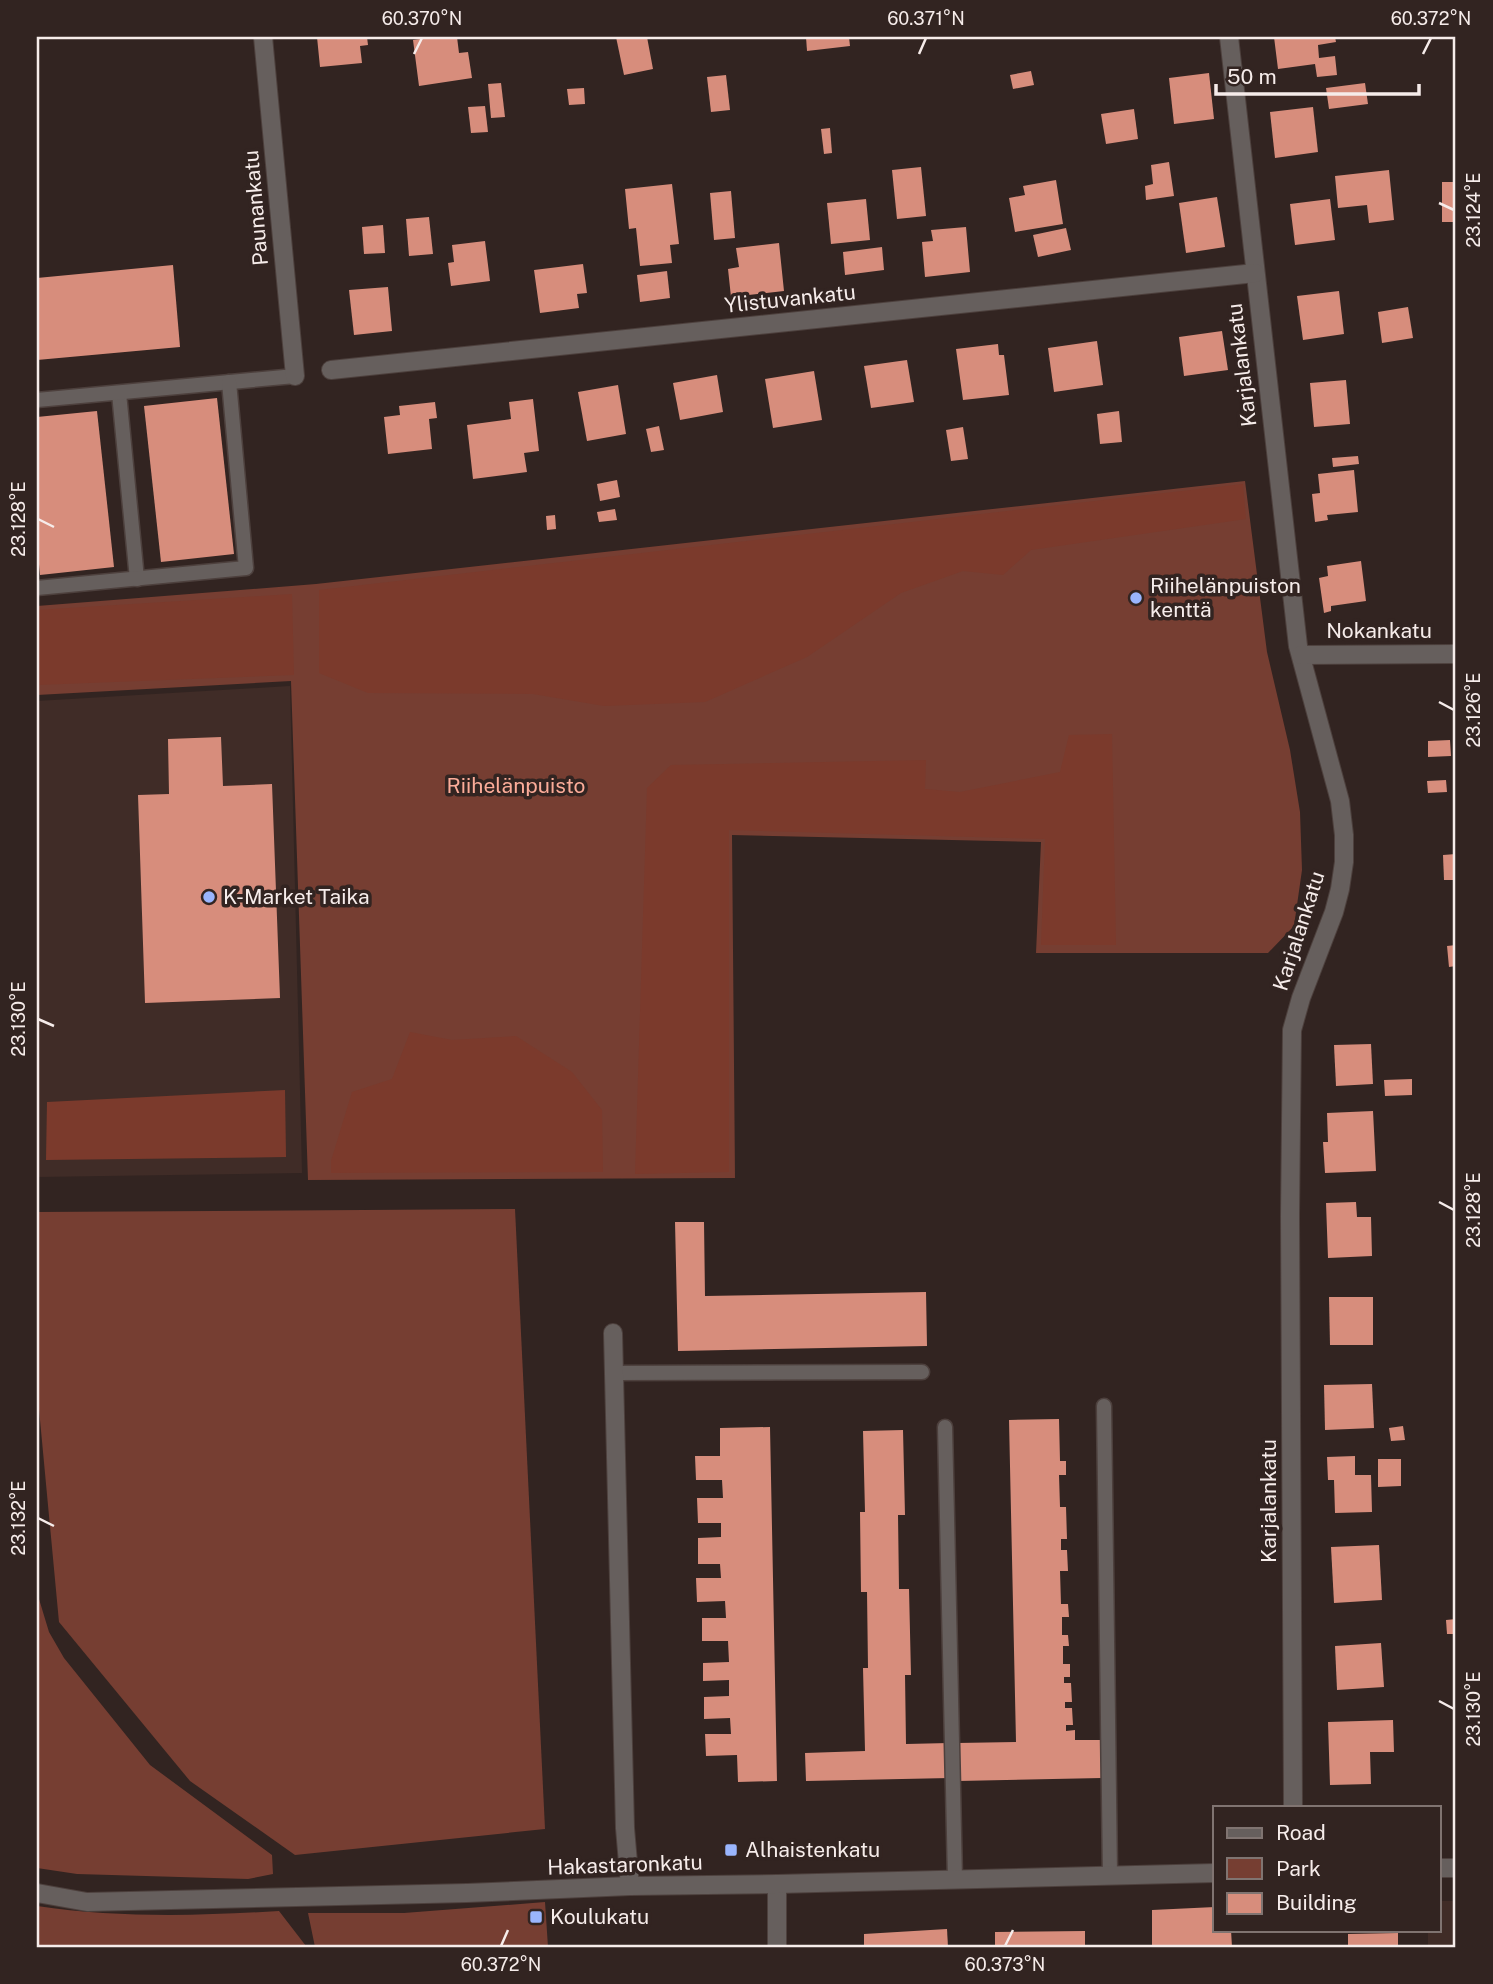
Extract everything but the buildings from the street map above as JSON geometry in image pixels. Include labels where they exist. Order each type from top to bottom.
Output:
[{"type":"street","name":"Paunankatu","points":[[263,37],[295,376]]},
{"type":"street","name":"Karjalankatu","points":[[1229,37],[1297,646],[1340,801],[1344,835],[1340,889],[1334,912],[1301,998],[1292,1030],[1290,1229],[1293,1806]]},
{"type":"street","name":"Ylistuvankatu","points":[[331,370],[1255,273]]},
{"type":"street","name":"Nokankatu","points":[[1301,655],[1456,654]]},
{"type":"street","points":[[613,1333],[625,1828],[630,1886]]},
{"type":"street","name":"Hakastaronkatu","points":[[37,1893],[87,1902],[1213,1873]]},
{"type":"street","points":[[777,1884],[777,1947]]},
{"type":"lane","points":[[37,400],[295,376]]},
{"type":"lane","points":[[37,589],[246,568],[229,382]]},
{"type":"lane","points":[[118,393],[137,579]]},
{"type":"lane","points":[[614,1373],[922,1372]]},
{"type":"lane","points":[[1104,1406],[1110,1875]]},
{"type":"lane","points":[[945,1427],[955,1879]]},
{"type":"shaded area","points":[[1243,484],[1246,519],[1031,550],[1003,575],[963,571],[901,593],[807,657],[705,702],[604,706],[533,694],[368,693],[319,673],[319,590]]},
{"type":"shaded area","points":[[292,594],[294,675],[37,685],[37,610]]},
{"type":"shaded area","points":[[290,686],[302,1173],[37,1177],[37,701]]},
{"type":"shaded area","points":[[1112,734],[1116,945],[1041,945],[1045,839],[729,830],[729,1172],[635,1174],[647,788],[671,765],[926,760],[925,789],[960,792],[1060,772],[1069,735]]},
{"type":"shaded area","points":[[410,1032],[452,1040],[516,1036],[572,1072],[602,1110],[603,1172],[331,1173],[331,1161],[352,1092],[392,1079]]},
{"type":"shaded area","points":[[285,1090],[286,1157],[46,1160],[47,1102]]},
{"type":"shaded area","points":[[1440,1901],[1456,1901],[1456,1947],[1428,1947],[1428,1932],[1440,1932]]},
{"type":"green space","name":"Riihelänpuisto","points":[[1245,481],[1267,652],[1290,750],[1300,812],[1302,870],[1294,926],[1268,953],[1036,953],[1041,842],[732,835],[735,1178],[308,1180],[291,681],[37,695],[37,606],[316,584]]},
{"type":"green space","points":[[515,1209],[545,1829],[295,1855],[190,1781],[59,1622],[37,1388],[37,1212]]},
{"type":"green space","points":[[37,1578],[39,1599],[49,1632],[64,1658],[150,1765],[272,1855],[273,1874],[248,1879],[77,1874],[37,1868]]},
{"type":"green space","points":[[545,1902],[548,1947],[315,1947],[308,1913],[404,1913]]},
{"type":"green space","points":[[37,1906],[97,1913],[158,1915],[279,1911],[306,1946],[37,1947]]},
{"type":"place","name":"Riihelänpuiston kenttä","points":[[1136,598]]},
{"type":"place","name":"K-Market Taika","points":[[209,897]]},
{"type":"place","name":"Alhaistenkatu","points":[[731,1850]]},
{"type":"place","name":"Koulukatu","points":[[536,1917]]}]
